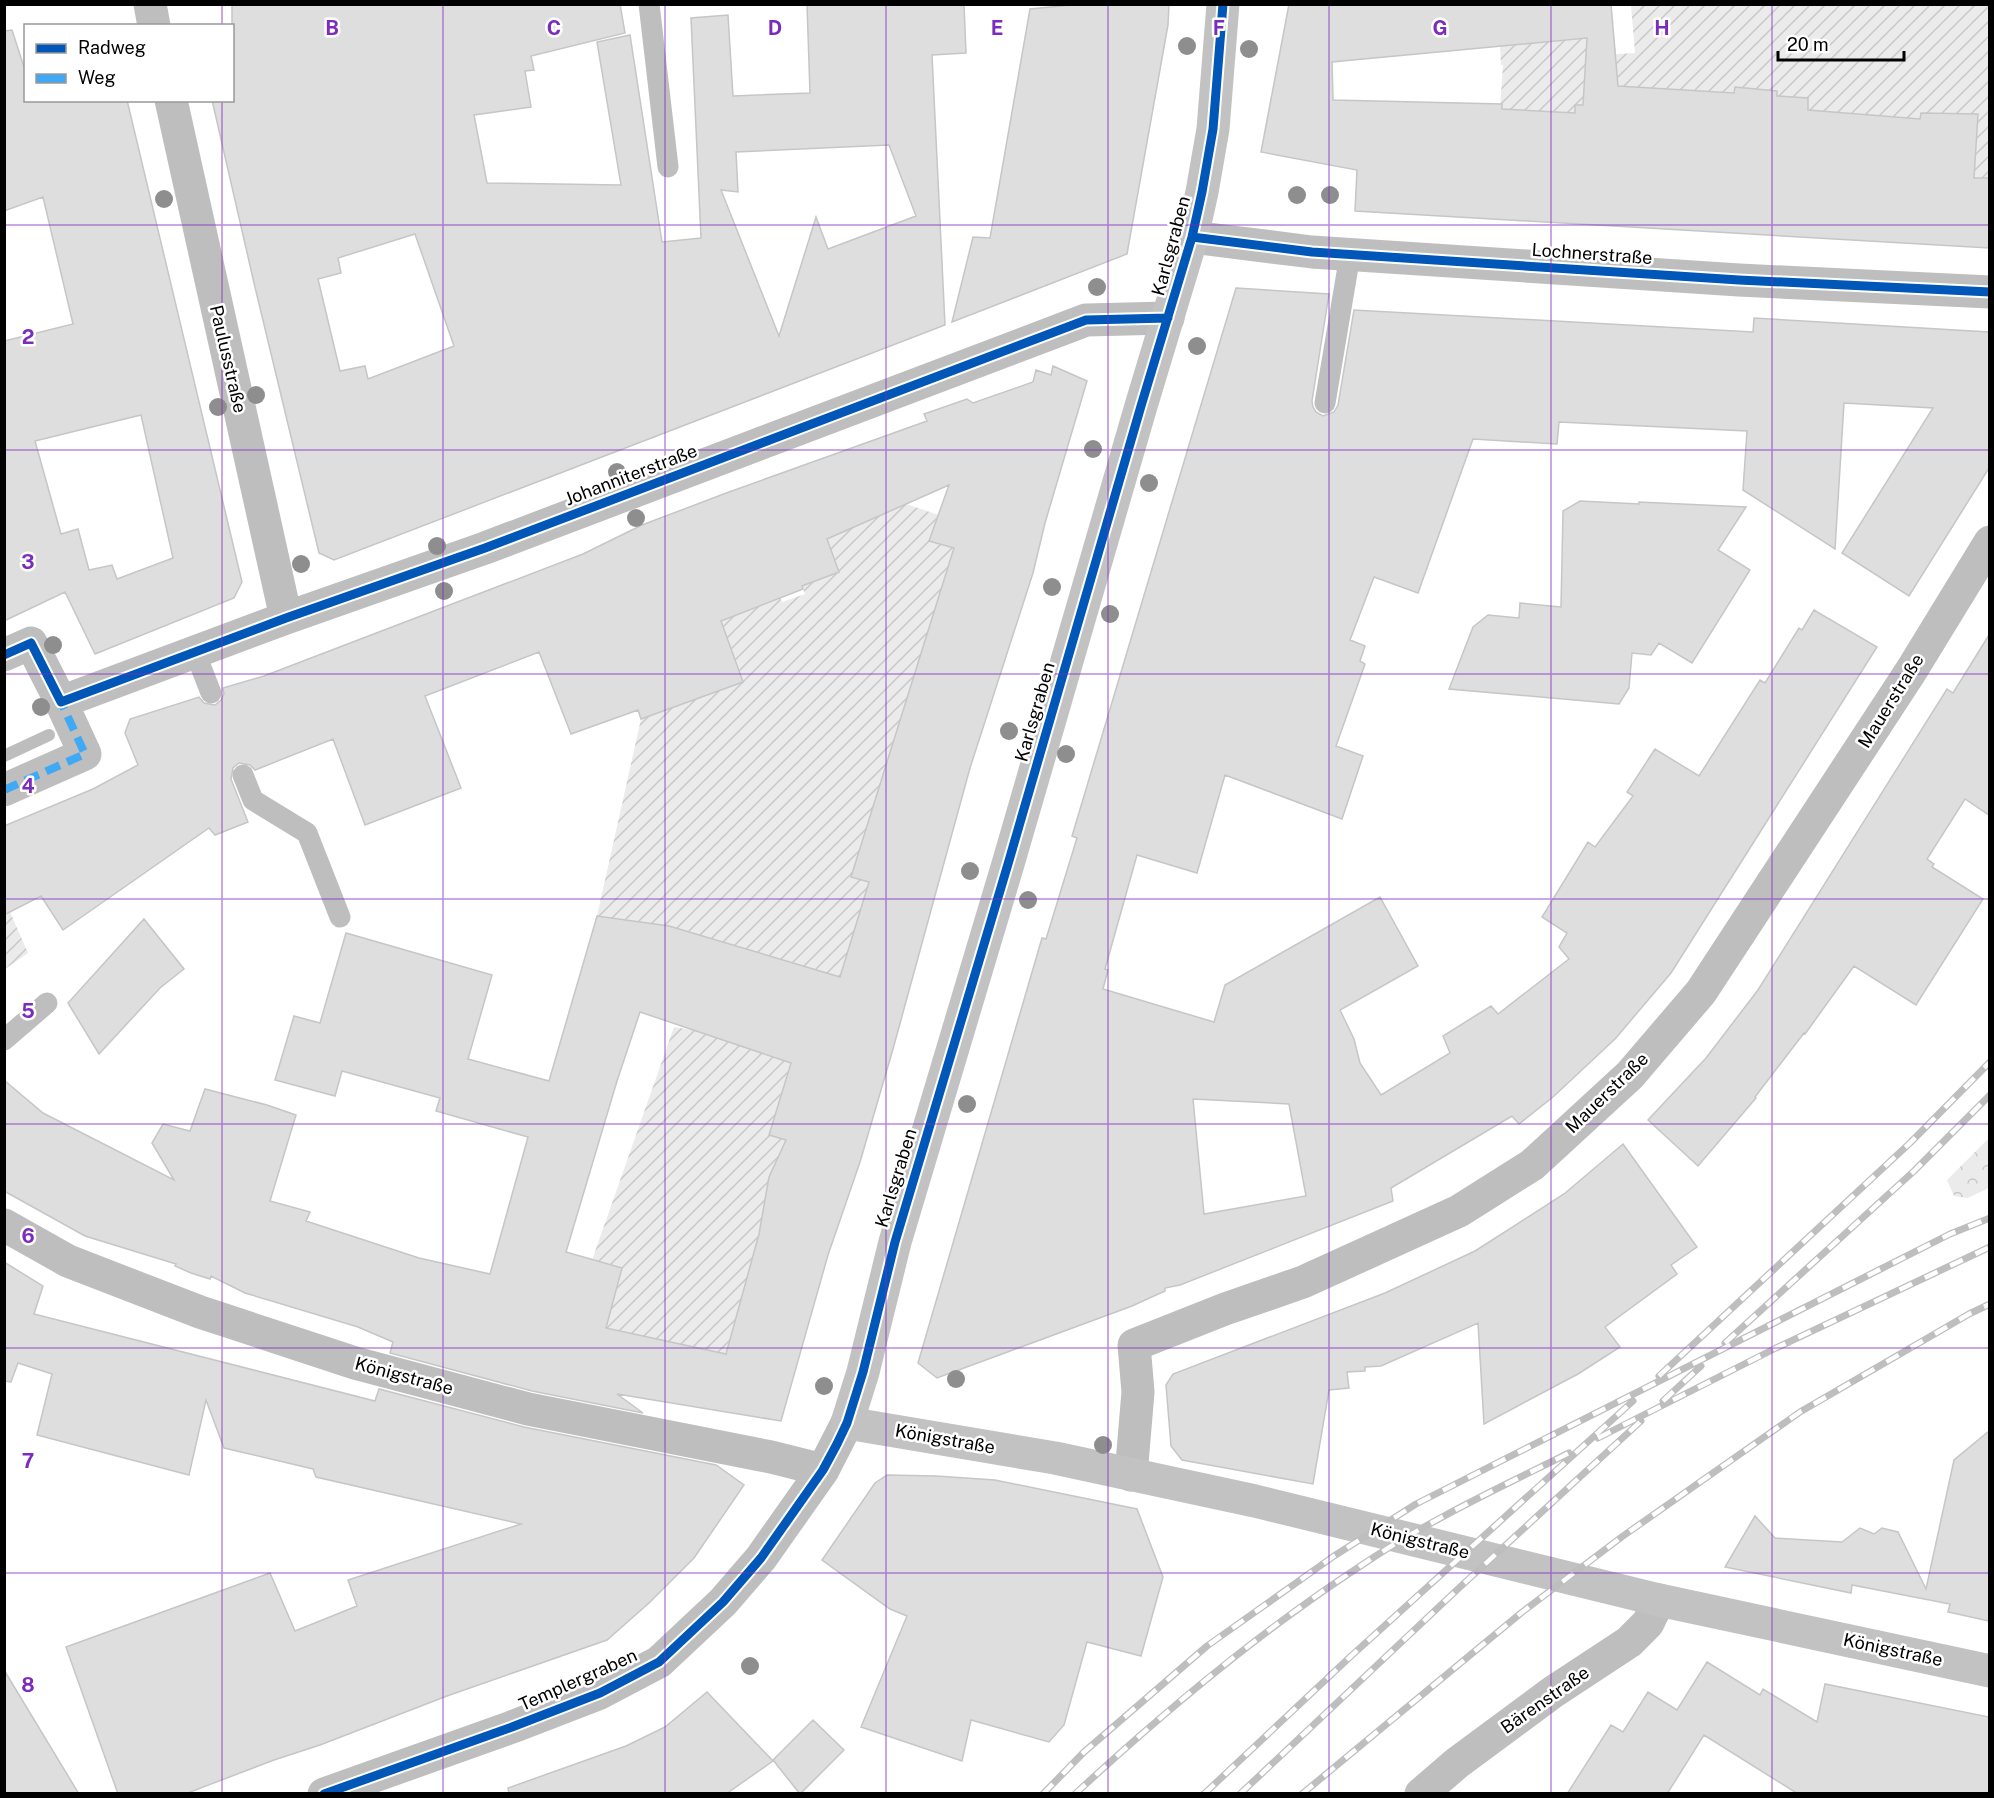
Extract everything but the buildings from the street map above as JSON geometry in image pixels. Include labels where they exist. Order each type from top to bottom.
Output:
[{"type":"street","points":[[150,4],[154,24]]},
{"type":"street","name":"Karlsgraben","points":[[848,1423],[894,1242],[1008,864],[1192,237],[1213,129],[1223,4]]},
{"type":"street","name":"Paulusstraße","points":[[171,102],[286,618]]},
{"type":"street","name":"Lochnerstraße","points":[[1192,237],[1285,250],[1350,255],[1739,280],[1989,292]]},
{"type":"street","name":"Johanniterstraße","points":[[61,702],[286,618],[485,548],[1086,320],[1168,318]]},
{"type":"street","name":"Mauerstraße","points":[[1131,1475],[1138,1392],[1134,1345],[1225,1309],[1303,1282],[1459,1211],[1532,1165],[1630,1075],[1701,992],[1911,671],[1989,542]]},
{"type":"street","points":[[4,655],[30,643],[85,754],[4,790]]},
{"type":"street","name":"Königstraße","points":[[4,1225],[68,1261],[200,1312],[355,1363],[528,1409],[771,1457],[823,1470]]},
{"type":"street","name":"Templergraben","points":[[324,1794],[600,1693],[659,1662],[723,1602],[761,1558],[823,1470],[848,1423]]},
{"type":"street","name":"Königstraße","points":[[848,1423],[1054,1458],[1256,1501],[1659,1600],[1989,1671]]},
{"type":"street","name":"Bärenstraße","points":[[1421,1794],[1457,1763],[1553,1692],[1629,1642],[1648,1623],[1659,1600]]},
{"type":"lane","points":[[649,4],[668,167]]},
{"type":"lane","points":[[1325,403],[1350,255]]},
{"type":"lane","points":[[195,652],[211,693]]},
{"type":"lane","points":[[243,775],[253,800],[307,833],[340,917]]},
{"type":"lane","points":[[4,1040],[47,1003]]},
{"type":"green space","points":[[1631,5],[1989,5],[1989,178],[1974,178],[1978,114],[1921,114],[1918,158],[1808,114],[1808,98],[1777,96],[1777,91],[1735,87],[1735,93],[1706,91],[1705,110],[1576,105],[1573,145],[1559,112],[1500,109],[1503,65],[1501,65],[1500,46],[1614,36],[1616,54],[1635,53]]},
{"type":"green space","points":[[906,504],[939,515],[930,541],[954,548],[851,877],[869,882],[839,980],[817,975],[769,1134],[786,1140],[726,1354],[606,1328],[592,1260],[674,1027],[698,1031],[783,960],[669,926],[597,916],[641,719],[743,682],[721,621],[765,558],[782,602],[805,594],[788,550],[818,580],[839,572],[827,539]]},
{"type":"green space","points":[[10,912],[28,953],[5,969],[4,915]]},
{"type":"green space","points":[[1989,1138],[1989,1188],[1968,1198],[1954,1196],[1947,1180]]},
{"type":"waterway","points":[[4,756],[49,735]]},
{"type":"railway","points":[[1659,1376],[1910,1143],[1990,1062]]},
{"type":"railway","points":[[1725,1343],[1914,1171],[1990,1095]]},
{"type":"railway","points":[[1043,1794],[1084,1752],[1207,1646],[1334,1556],[1416,1504],[1950,1234],[1990,1218]]},
{"type":"railway","points":[[1598,1438],[1776,1348],[1990,1247]]},
{"type":"railway","points":[[1302,1794],[1521,1613],[1623,1536],[1800,1412],[1990,1304]]},
{"type":"railway","points":[[1663,1401],[1701,1366]]},
{"type":"railway","points":[[1204,1794],[1350,1657],[1633,1401]]},
{"type":"railway","points":[[1240,1794],[1641,1421]]},
{"type":"railway","points":[[1075,1794],[1143,1733],[1286,1617],[1412,1534],[1569,1453]]},
{"type":"marked path","points":[[4,790],[85,754],[61,702]]},
{"type":"cycle path","points":[[324,1794],[600,1693],[659,1662],[723,1602],[761,1558],[823,1470],[837,1444],[847,1423],[863,1372],[895,1242],[1192,237],[1213,129],[1223,4]]},
{"type":"cycle path","points":[[1192,237],[1312,252],[1739,280],[1990,292]]},
{"type":"cycle path","points":[[4,655],[31,643],[61,702],[286,618],[485,548],[1086,320],[1168,318]]}]
